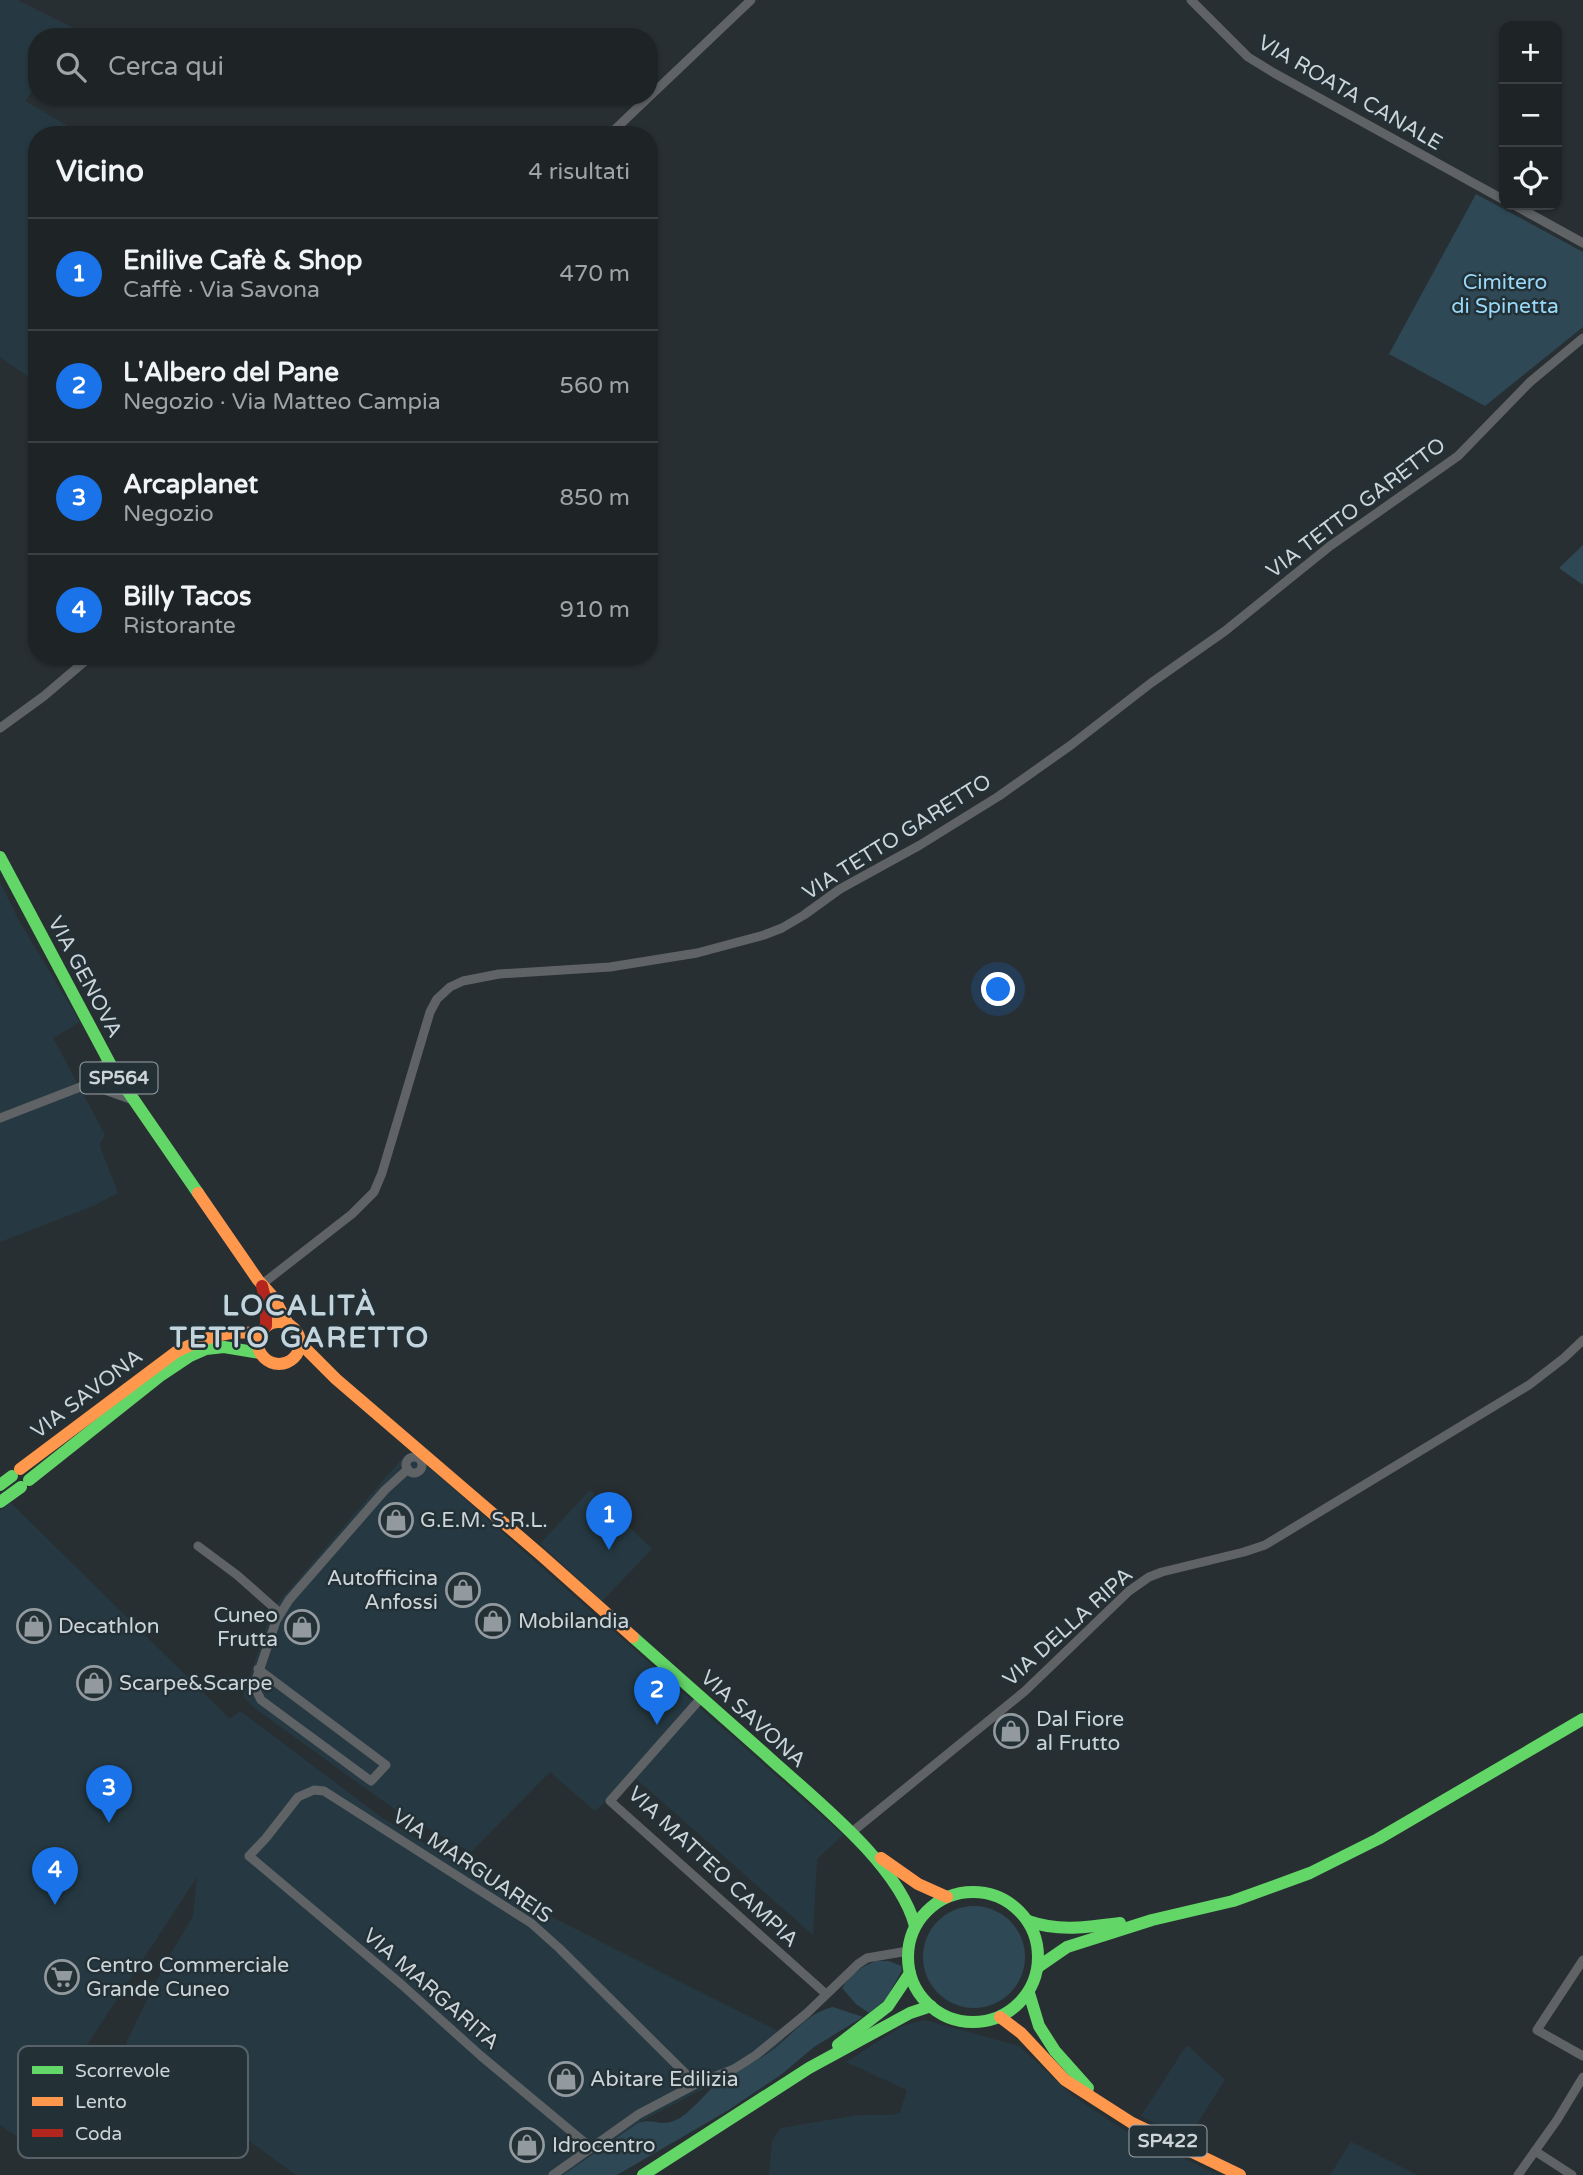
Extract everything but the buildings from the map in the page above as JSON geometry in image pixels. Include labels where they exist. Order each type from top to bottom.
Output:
[{"type":"main road","name":"VIA GENOVA","points":[[0,857],[111,1066],[261,1285],[274,1298],[288,1324]]},
{"type":"main road","name":"VIA GENOVA","points":[[261,1285],[266,1303],[263,1330]]},
{"type":"main road","points":[[277,1322],[288,1324],[297,1332],[299,1350],[291,1361],[284,1364],[270,1363],[260,1353],[257,1340],[263,1330],[277,1322]]},
{"type":"main road","name":"VIA SAVONA","points":[[0,1485],[166,1358],[189,1344],[223,1334],[263,1330]]},
{"type":"main road","name":"VIA SAVONA","points":[[300,1343],[423,1457],[852,1832],[897,1886],[912,1914],[915,1926]]},
{"type":"main road","name":"VIA SAVONA","points":[[0,1502],[160,1376],[190,1356],[206,1349],[224,1347],[260,1353]]},
{"type":"main road","name":"VIA SAVONA","points":[[291,1361],[336,1378]]},
{"type":"main road","points":[[1038,1967],[1067,1947],[1152,1920],[1233,1901],[1310,1873],[1378,1839],[1583,1719]]},
{"type":"main road","name":"VIA SAVONA","points":[[866,1846],[918,1884],[947,1897]]},
{"type":"main road","points":[[971,1891],[988,1893],[1010,1903],[1028,1921],[1039,1951],[1038,1967],[1028,1993],[1011,2011],[982,2022],[964,2021],[946,2016],[931,2006],[918,1991],[910,1973],[908,1951],[915,1926],[929,1909],[947,1897],[971,1891]]},
{"type":"main road","points":[[1028,1921],[1044,1927],[1073,1929],[1152,1920]]},
{"type":"main road","points":[[860,2035],[888,2006],[910,1973]]},
{"type":"main road","name":"SP422","points":[[1028,1993],[1039,2026],[1049,2042],[1100,2102]]},
{"type":"main road","points":[[643,2175],[860,2035],[931,2006]]},
{"type":"main road","name":"SP422","points":[[1000,2017],[1021,2034],[1065,2080],[1150,2132],[1240,2175]]},
{"type":"street","points":[[658,88],[751,0]]},
{"type":"street","name":"VIA ROATA CANALE","points":[[1191,0],[1248,57],[1274,74],[1499,197]]},
{"type":"street","points":[[618,126],[641,105]]},
{"type":"street","points":[[1523,210],[1583,243]]},
{"type":"street","name":"VIA TETTO GARETTO","points":[[261,1285],[352,1214],[374,1192],[382,1174],[430,1012],[437,999],[450,987],[463,981],[499,974],[610,967],[697,953],[782,928],[840,889],[920,845],[999,796],[1071,745],[1151,683],[1225,631],[1329,547],[1458,456],[1531,382],[1583,338]]},
{"type":"street","points":[[0,728],[80,665]]},
{"type":"street","points":[[88,1084],[89,1075],[111,1066]]},
{"type":"street","points":[[100,1089],[111,1066]]},
{"type":"street","points":[[0,1118],[88,1084],[135,1101]]},
{"type":"street","name":"VIA DELLA RIPA","points":[[852,1832],[1025,1691],[1129,1591],[1149,1577],[1265,1545],[1529,1385],[1583,1340]]},
{"type":"street","points":[[258,1669],[386,1765],[371,1781],[261,1700],[254,1686],[258,1669],[280,1613],[289,1600],[385,1490],[408,1469],[406,1464],[409,1459],[423,1457]]},
{"type":"street","points":[[198,1546],[237,1575],[280,1613]]},
{"type":"street","name":"VIA MATTEO CAMPIA","points":[[701,1698],[610,1801],[826,1994]]},
{"type":"street","name":"VIA MARGUAREIS","points":[[249,1856],[298,1797],[314,1790],[324,1791],[531,1923],[696,2084]]},
{"type":"street","name":"VIA MARGARITA","points":[[249,1856],[590,2147]]},
{"type":"street","points":[[553,2175],[639,2114],[696,2084],[734,2069],[773,2042],[867,1958],[908,1951]]},
{"type":"street","points":[[1583,1960],[1537,2030],[1583,2056]]},
{"type":"street","points":[[1518,2175],[1557,2120],[1583,2077]]},
{"type":"street","points":[[1535,2151],[1572,2175]]},
{"type":"shaded area","points":[[0,0],[17,0],[73,28],[28,28],[28,96],[25,101],[68,126],[28,126],[28,377],[0,357]]},
{"type":"shaded area","points":[[0,882],[19,921],[80,1022],[53,1038],[105,1135],[100,1143],[101,1150],[118,1193],[93,1206],[0,1242]]},
{"type":"shaded area","points":[[413,1453],[843,1835],[817,1859],[813,1935],[633,1776],[595,1811],[550,1772],[471,1852],[397,1811],[256,1709],[243,1696],[271,1614],[277,1604],[406,1454]]},
{"type":"shaded area","points":[[590,1490],[652,1549],[602,1601],[540,1544]]},
{"type":"shaded area","points":[[10,1502],[230,1719],[240,1711],[381,1817],[512,1897],[776,2030],[784,2040],[749,2065],[638,2123],[563,2175],[296,2175],[248,2140],[248,2046],[128,2046],[126,2043],[166,1962],[193,1916],[197,1877],[86,2046],[18,2046],[18,2137],[0,2125],[0,1511]]},
{"type":"shaded area","points":[[925,2020],[1019,2046],[1073,2096],[1127,2132],[1219,2175],[769,2175],[772,2140],[781,2128],[858,2115],[900,2113],[907,2090],[846,2062],[902,2026]]},
{"type":"shaded area","points":[[1187,2045],[1225,2080],[1186,2140],[1141,2116]]},
{"type":"shaded area","points":[[1351,2142],[1417,2175],[1330,2175]]},
{"type":"green space","name":"Cimitero di Spinetta","points":[[1476,194],[1499,206],[1499,210],[1506,210],[1583,252],[1583,327],[1485,406],[1389,354]]},
{"type":"green space","points":[[1583,545],[1583,585],[1559,568]]},
{"type":"green space","points":[[974,1906],[993,1910],[1010,1921],[1021,1938],[1025,1957],[1021,1976],[1010,1993],[993,2004],[974,2008],[955,2004],[938,1993],[927,1976],[923,1957],[927,1938],[938,1921],[955,1910]]},
{"type":"green space","points":[[876,1961],[889,1961],[901,1966],[902,1970],[886,1999],[869,2013],[856,2004],[842,1988],[857,1972]]},
{"type":"green space","points":[[833,2007],[863,2017],[814,2047],[782,2074],[727,2111],[617,2175],[563,2175],[638,2123],[668,2123],[680,2118],[720,2081],[767,2054],[814,2015]]},
{"type":"traffic: fast","points":[[0,857],[114,1071],[198,1193]]},
{"type":"traffic: fast","points":[[29,1480],[160,1376],[190,1356],[206,1349],[224,1347],[260,1353]]},
{"type":"traffic: fast","points":[[0,1485],[12,1476]]},
{"type":"traffic: fast","points":[[0,1502],[21,1487]]},
{"type":"traffic: fast","points":[[633,1637],[852,1833],[891,1879],[906,1903],[915,1926]]},
{"type":"traffic: fast","points":[[1038,1967],[1067,1947],[1152,1920],[1233,1901],[1310,1873],[1378,1839],[1583,1719]]},
{"type":"traffic: fast","points":[[973,1892],[998,1897],[1019,1911],[1033,1932],[1038,1957],[1033,1982],[1019,2003],[998,2017],[973,2022],[948,2017],[927,2003],[913,1982],[908,1957],[913,1932],[927,1911],[948,1897],[973,1892]]},
{"type":"traffic: fast","points":[[1028,1921],[1062,1928],[1120,1923]]},
{"type":"traffic: fast","points":[[838,2045],[888,2006],[910,1973]]},
{"type":"traffic: fast","points":[[1029,1993],[1039,2026],[1055,2051],[1088,2088]]},
{"type":"traffic: fast","points":[[643,2175],[809,2068],[910,2013],[931,2006]]},
{"type":"traffic: slow","points":[[198,1193],[258,1280],[274,1298],[288,1324]]},
{"type":"traffic: slow","points":[[279,1322],[294,1328],[300,1343],[294,1358],[279,1364],[264,1358],[258,1343],[264,1328],[279,1322]]},
{"type":"traffic: slow","points":[[20,1469],[176,1352],[216,1336],[259,1334]]},
{"type":"traffic: slow","points":[[300,1343],[336,1379],[633,1637]]},
{"type":"traffic: slow","points":[[881,1858],[918,1884],[947,1897]]},
{"type":"traffic: slow","points":[[1000,2017],[1021,2033],[1065,2080],[1132,2123],[1240,2175]]},
{"type":"traffic: jam","points":[[262,1286],[266,1302],[266,1326]]},
{"type":"place","name":"G.E.M. S.R.L.","points":[[396,1520]]},
{"type":"place","name":"Enilive Cafè & Shop","points":[[609,1550]]},
{"type":"place","name":"Autofficina Anfossi","points":[[463,1590]]},
{"type":"place","name":"Mobilandia","points":[[493,1621]]},
{"type":"place","name":"Decathlon","points":[[34,1626]]},
{"type":"place","name":"Cuneo Frutta","points":[[302,1627]]},
{"type":"place","name":"Scarpe&Scarpe","points":[[94,1683]]},
{"type":"place","name":"L'Albero del Pane","points":[[657,1725]]},
{"type":"place","name":"Dal Fiore al Frutto","points":[[1011,1731]]},
{"type":"place","name":"Arcaplanet","points":[[109,1823]]},
{"type":"place","name":"Billy Tacos","points":[[55,1905]]},
{"type":"place","name":"Centro Commerciale Grande Cuneo","points":[[62,1977]]},
{"type":"place","name":"Abitare Edilizia","points":[[566,2079]]},
{"type":"place","name":"Idrocentro","points":[[527,2145]]},
{"type":"district","name":"LOCALITÀ TETTO GARETTO","points":[[300,1322]]}]
